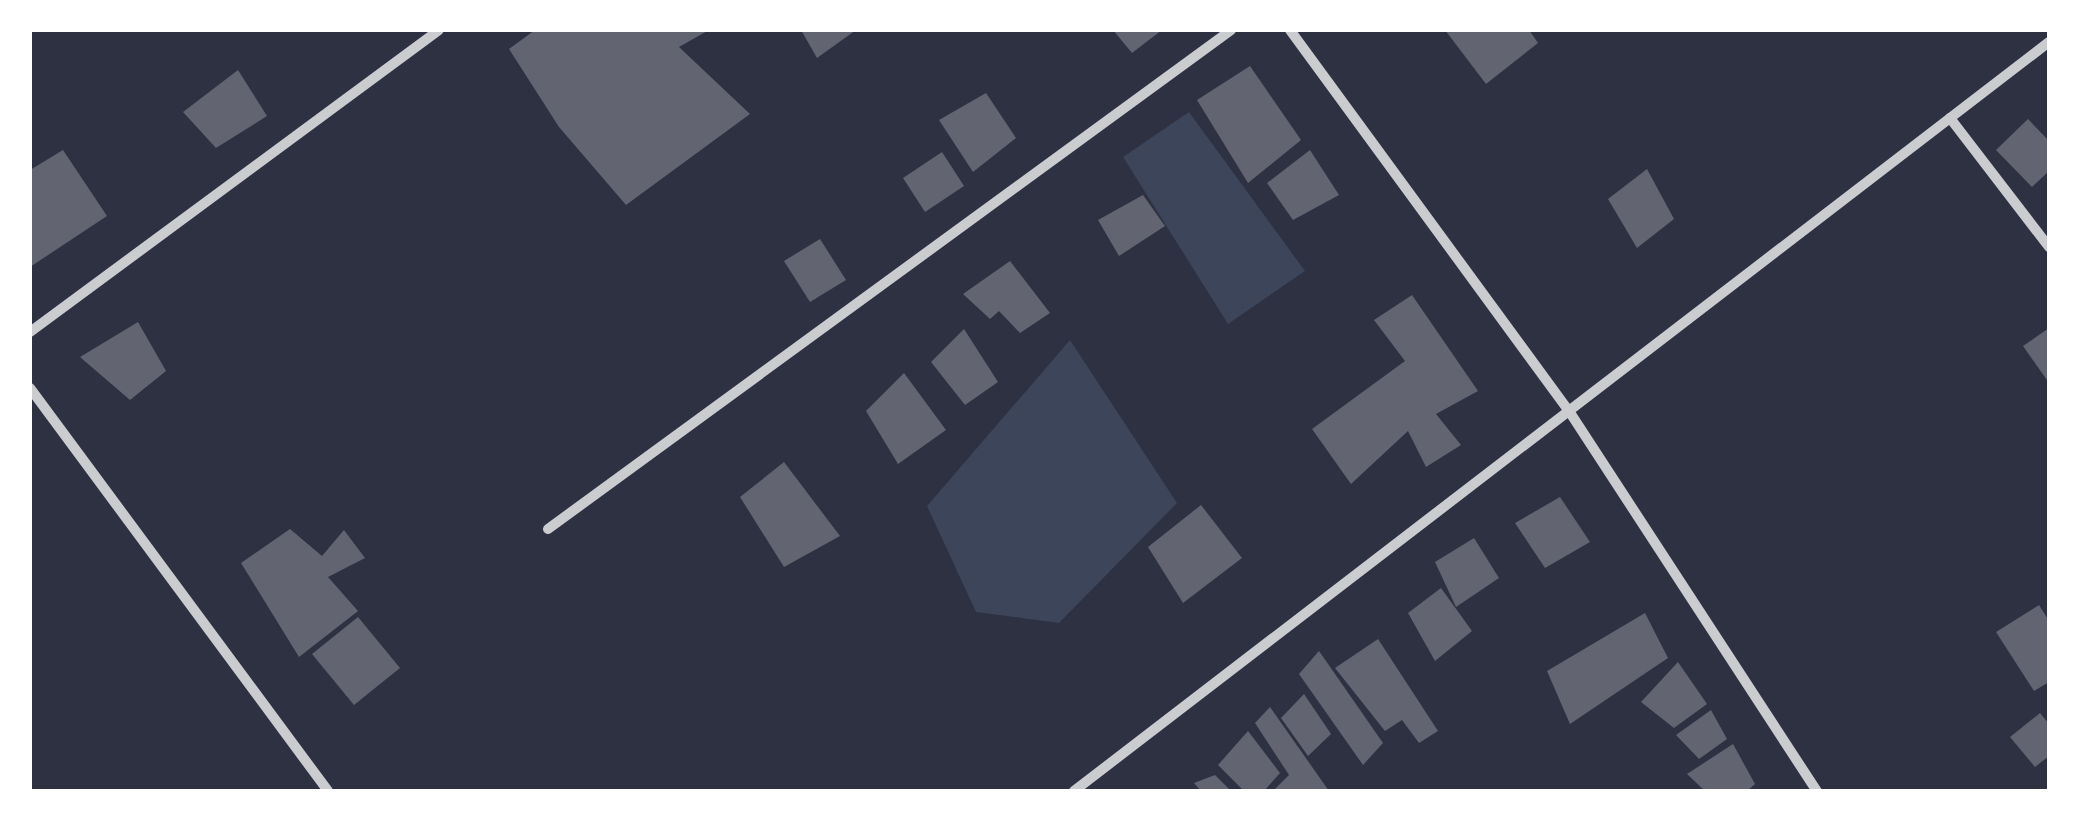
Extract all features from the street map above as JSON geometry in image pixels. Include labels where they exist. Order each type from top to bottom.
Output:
[{"type":"street","points":[[30,332],[439,30]]},
{"type":"street","points":[[548,529],[1231,30]]},
{"type":"street","points":[[1290,30],[1569,411],[1817,791]]},
{"type":"street","points":[[1074,791],[2049,42]]},
{"type":"street","points":[[1950,118],[2049,247]]},
{"type":"street","points":[[30,388],[328,791]]},
{"type":"shaded area","points":[[1189,112],[1305,271],[1228,324],[1123,157]]},
{"type":"shaded area","points":[[1070,340],[1177,503],[1059,623],[976,612],[927,506]]},
{"type":"building","points":[[535,30],[709,30],[679,47],[750,114],[626,205],[559,127],[509,49]]},
{"type":"building","points":[[801,30],[856,30],[817,58]]},
{"type":"building","points":[[1113,30],[1162,30],[1132,53]]},
{"type":"building","points":[[1445,30],[1529,30],[1538,43],[1486,84]]},
{"type":"building","points":[[1250,66],[1301,140],[1248,183],[1197,100]]},
{"type":"building","points":[[238,70],[267,116],[216,148],[183,112]]},
{"type":"building","points":[[986,93],[1016,138],[973,172],[939,120]]},
{"type":"building","points":[[2028,119],[2049,141],[2049,171],[2032,187],[1996,150]]},
{"type":"building","points":[[63,150],[107,216],[30,267],[30,170]]},
{"type":"building","points":[[1310,150],[1339,195],[1293,220],[1267,183]]},
{"type":"building","points":[[942,152],[964,186],[925,212],[903,178]]},
{"type":"building","points":[[1647,169],[1674,219],[1637,248],[1608,199]]},
{"type":"building","points":[[1143,195],[1165,226],[1119,256],[1098,220]]},
{"type":"building","points":[[820,239],[846,280],[810,302],[784,261]]},
{"type":"building","points":[[1010,261],[1050,313],[1020,333],[999,311],[990,319],[963,294]]},
{"type":"building","points":[[1412,295],[1478,391],[1436,414],[1461,445],[1426,467],[1408,431],[1351,484],[1312,429],[1405,361],[1374,320]]},
{"type":"building","points":[[138,322],[166,371],[130,400],[80,357]]},
{"type":"building","points":[[2049,328],[2049,383],[2023,346]]},
{"type":"building","points":[[964,329],[998,382],[965,405],[931,362]]},
{"type":"building","points":[[904,373],[946,430],[898,464],[866,411]]},
{"type":"building","points":[[784,462],[840,536],[784,567],[740,497]]},
{"type":"building","points":[[1560,497],[1590,542],[1545,568],[1515,523]]},
{"type":"building","points":[[1201,505],[1242,558],[1183,603],[1148,547]]},
{"type":"building","points":[[290,529],[322,556],[344,530],[365,558],[328,577],[358,611],[299,657],[241,563]]},
{"type":"building","points":[[1474,538],[1499,578],[1456,607],[1435,562]]},
{"type":"building","points":[[1441,588],[1472,631],[1435,661],[1408,613]]},
{"type":"building","points":[[2039,605],[2049,621],[2049,682],[2034,691],[1996,632]]},
{"type":"building","points":[[1645,613],[1668,658],[1570,724],[1547,671]]},
{"type":"building","points":[[358,617],[400,668],[354,705],[312,654]]},
{"type":"building","points":[[1378,639],[1438,731],[1419,743],[1402,720],[1385,731],[1335,668]]},
{"type":"building","points":[[1319,651],[1383,743],[1363,765],[1299,674]]},
{"type":"building","points":[[1678,662],[1707,704],[1674,728],[1641,702]]},
{"type":"building","points":[[1304,694],[1331,734],[1308,756],[1281,718]]},
{"type":"building","points":[[1270,707],[1329,791],[1273,791],[1289,775],[1255,723]]},
{"type":"building","points":[[1711,710],[1727,739],[1699,759],[1676,735]]},
{"type":"building","points":[[2040,713],[2049,724],[2049,756],[2035,767],[2010,737]]},
{"type":"building","points":[[1248,731],[1280,773],[1264,791],[1244,791],[1218,765]]},
{"type":"building","points":[[1733,744],[1755,784],[1747,791],[1705,791],[1687,774]]},
{"type":"building","points":[[1215,775],[1231,791],[1201,791],[1194,783]]}]
